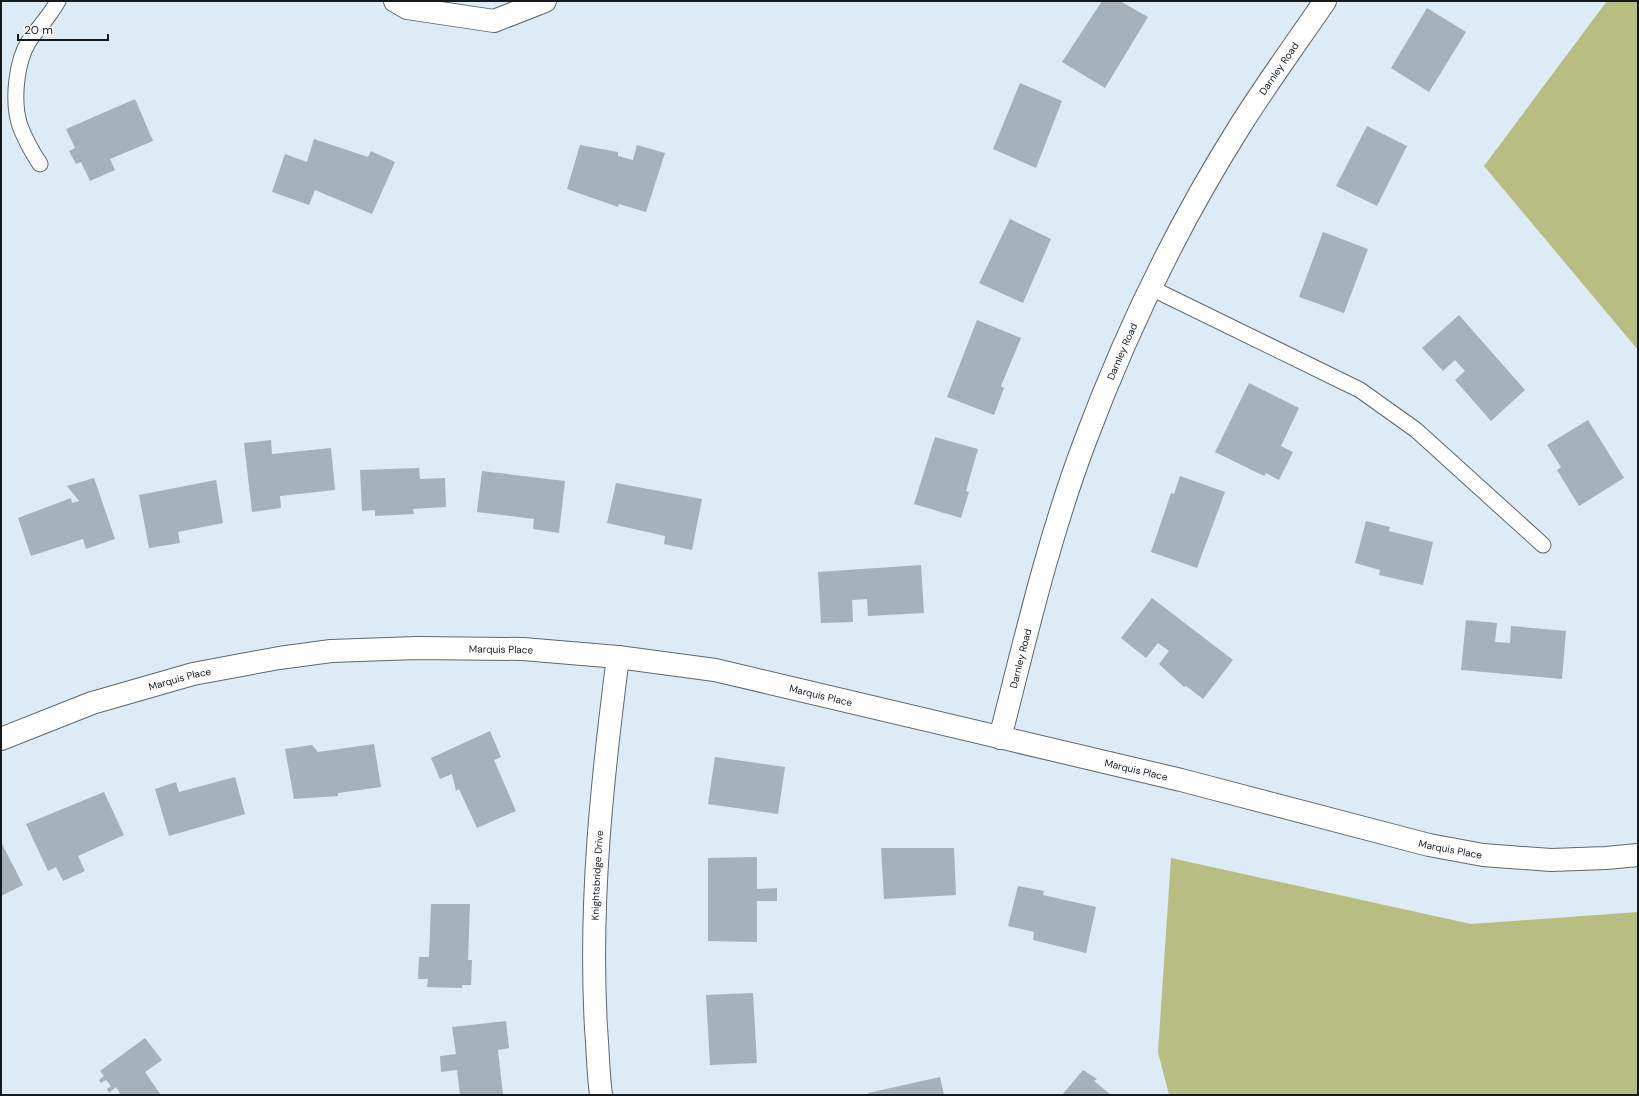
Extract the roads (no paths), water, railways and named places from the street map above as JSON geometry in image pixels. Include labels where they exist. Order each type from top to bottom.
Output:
[{"type":"street","points":[[395,1],[407,8],[494,21],[545,1]]},
{"type":"street","name":"Darnley Road","points":[[1000,738],[1048,551],[1083,445],[1116,362],[1151,288],[1206,182],[1237,131],[1325,1]]},
{"type":"street","name":"Marquis Place","points":[[1,739],[92,703],[193,674],[278,658],[331,651],[416,648],[524,650],[618,657],[715,670],[1181,780],[1429,845],[1483,855],[1551,860],[1638,855]]},
{"type":"street","name":"Knightsbridge Drive","points":[[601,1095],[594,981],[594,893],[604,764],[618,657]]},
{"type":"lane","points":[[40,164],[31,150],[19,124],[15,97],[18,69],[28,43],[58,1]]},
{"type":"lane","points":[[1151,288],[1360,390],[1416,430],[1543,545]]}]
